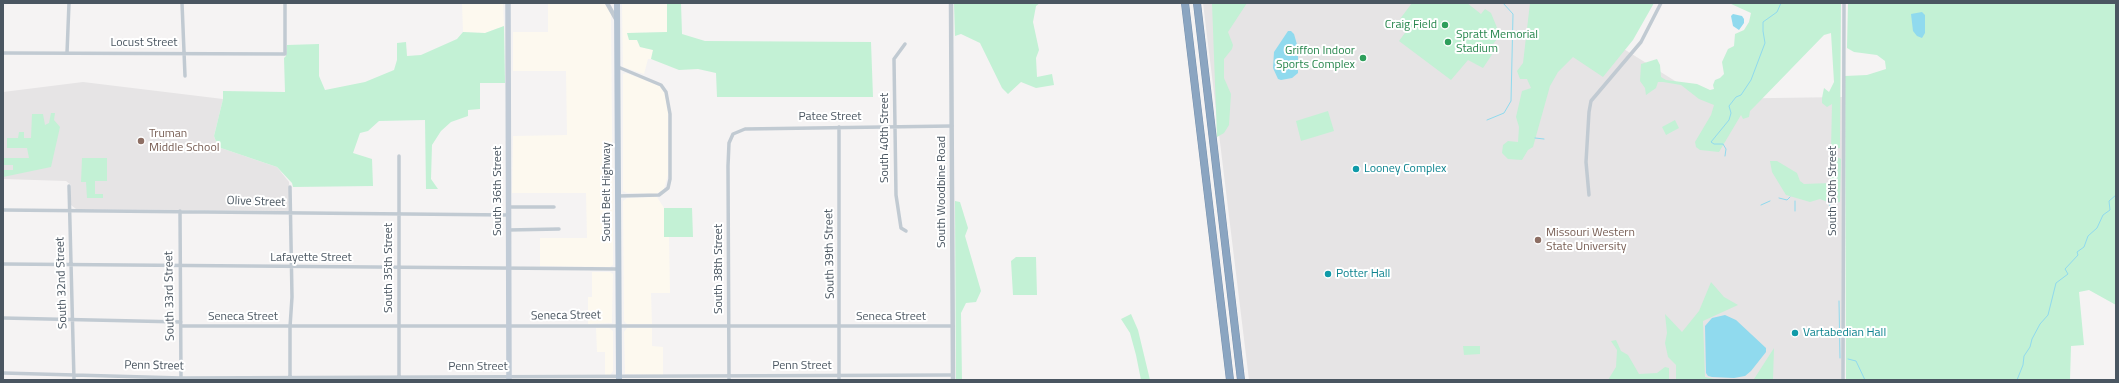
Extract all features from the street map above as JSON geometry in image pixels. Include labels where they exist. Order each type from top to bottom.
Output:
[{"type":"highway","points":[[1185,3],[1230,380]]},
{"type":"highway","points":[[1197,3],[1241,380]]},
{"type":"main road","name":"South 36th Street","points":[[508,3],[509,379]]},
{"type":"main road","name":"South Belt Highway","points":[[617,3],[619,379]]},
{"type":"street","points":[[67,53],[69,3]]},
{"type":"street","points":[[182,3],[185,76]]},
{"type":"street","name":"Locust Street","points":[[3,53],[285,54],[285,3]]},
{"type":"street","points":[[607,3],[614,13],[617,24]]},
{"type":"street","name":"South Woodbine Road","points":[[951,3],[953,378]]},
{"type":"street","points":[[1589,195],[1586,162],[1591,101],[1641,42],[1661,3]]},
{"type":"street","name":"South 50th Street","points":[[1843,380],[1844,3]]},
{"type":"street","name":"South 40th Street","points":[[904,44],[894,59],[896,195],[901,228],[906,230]]},
{"type":"street","points":[[618,67],[661,85],[666,92],[670,114],[670,179],[668,188],[659,195],[618,196]]},
{"type":"street","name":"Patee Street","points":[[729,157],[729,141],[734,134],[740,130],[952,126]]},
{"type":"street","name":"South 39th Street","points":[[839,127],[839,378]]},
{"type":"street","name":"South 35th Street","points":[[399,156],[399,379]]},
{"type":"street","name":"South 38th Street","points":[[729,157],[729,378]]},
{"type":"street","name":"South 32nd Street","points":[[69,186],[74,380]]},
{"type":"street","points":[[290,187],[292,267],[290,379]]},
{"type":"street","points":[[508,207],[554,207]]},
{"type":"street","name":"Olive Street","points":[[3,210],[399,214],[429,213],[508,215]]},
{"type":"street","name":"South 33rd Street","points":[[180,211],[181,379]]},
{"type":"street","points":[[508,230],[559,229]]},
{"type":"street","name":"Lafayette Street","points":[[3,264],[180,267],[619,269]]},
{"type":"street","name":"Seneca Street","points":[[3,318],[72,318],[181,324],[290,327],[508,327],[619,325],[729,327],[953,326]]},
{"type":"street","name":"Penn Street","points":[[3,373],[75,374],[181,379],[953,378]]},
{"type":"shaded area","points":[[462,3],[503,3],[504,26],[485,33],[463,32]]},
{"type":"shaded area","points":[[548,3],[604,3],[611,12],[613,265],[610,267],[540,266],[540,238],[587,238],[586,193],[512,193],[513,136],[567,135],[566,71],[513,71],[513,32],[548,32]]},
{"type":"shaded area","points":[[622,3],[667,3],[667,32],[627,33],[637,40],[640,47],[653,50],[651,59],[648,59],[644,74],[623,67]]},
{"type":"shaded area","name":"Missouri Western State University","points":[[1203,3],[1550,3],[1704,99],[1844,97],[1843,380],[1249,380]]},
{"type":"shaded area","points":[[626,73],[660,86],[665,94],[668,112],[668,175],[664,189],[656,194],[627,193],[623,191],[623,74]]},
{"type":"shaded area","name":"Truman Middle School","points":[[83,82],[223,99],[214,136],[218,147],[277,167],[289,182],[290,211],[76,209],[71,205],[71,185],[66,181],[3,179],[3,92]]},
{"type":"shaded area","points":[[657,197],[664,208],[664,237],[669,237],[670,293],[651,293],[652,324],[627,324],[624,321],[623,201],[627,198]]},
{"type":"shaded area","points":[[592,272],[610,272],[613,274],[612,323],[588,324],[588,297],[592,297]]},
{"type":"shaded area","points":[[596,328],[609,328],[613,331],[613,371],[610,375],[605,375],[605,352],[597,352]]},
{"type":"shaded area","points":[[627,328],[652,328],[652,346],[663,347],[663,375],[625,374],[624,332]]},
{"type":"green space","points":[[667,3],[681,3],[682,34],[705,41],[871,42],[873,97],[717,97],[716,73],[698,69],[679,70],[651,59],[653,50],[640,47],[637,40],[629,40],[627,33],[667,32]]},
{"type":"green space","points":[[954,3],[1040,3],[1036,6],[1033,22],[1039,50],[1036,58],[1037,77],[1052,74],[1054,85],[1036,88],[1021,82],[1008,94],[1002,88],[980,43],[961,34],[955,36]]},
{"type":"green space","points":[[1212,3],[1247,3],[1228,32],[1233,45],[1232,49],[1224,59],[1224,78],[1231,94],[1229,125],[1224,133],[1217,137]]},
{"type":"green space","name":"Spratt Memorial Stadium","points":[[1412,3],[1467,3],[1481,14],[1485,9],[1491,13],[1500,35],[1491,47],[1495,50],[1483,68],[1468,60],[1451,80],[1399,41],[1410,26],[1400,19]]},
{"type":"green space","points":[[1530,3],[1654,3],[1633,40],[1603,77],[1573,57],[1558,72],[1550,86],[1533,147],[1528,150],[1522,160],[1508,159],[1502,153],[1503,145],[1508,141],[1518,142],[1519,127],[1516,117],[1522,91],[1531,88],[1527,79],[1520,79],[1517,71],[1523,63]]},
{"type":"green space","points":[[1729,3],[1841,3],[1840,148],[1831,149],[1832,104],[1827,107],[1822,103],[1824,88],[1829,92],[1834,82],[1831,33],[1824,35],[1750,111],[1749,117],[1743,119],[1741,115],[1719,152],[1700,150],[1696,147],[1695,142],[1711,115],[1714,105],[1699,99],[1681,85],[1663,82],[1658,82],[1656,88],[1646,95],[1645,88],[1640,81],[1641,64],[1657,59],[1660,65],[1661,77],[1666,80],[1697,84],[1710,90],[1714,89],[1713,85],[1715,80],[1724,74],[1722,62],[1728,49],[1734,46],[1735,34],[1744,30],[1749,22],[1751,13]]},
{"type":"green space","points":[[1848,3],[2116,3],[2116,305],[2089,290],[2079,292],[2084,345],[2071,346],[2070,380],[1846,380],[1845,76],[1867,75],[1886,69],[1885,61],[1877,55],[1854,52],[1847,48]]},
{"type":"green space","points":[[504,26],[505,83],[480,83],[480,109],[468,110],[468,116],[451,122],[441,131],[432,145],[431,179],[438,189],[426,189],[425,120],[379,121],[368,131],[360,133],[353,153],[372,159],[373,186],[293,187],[292,183],[277,167],[218,147],[214,136],[223,99],[223,91],[285,92],[284,58],[286,56],[287,45],[319,44],[319,76],[325,90],[365,82],[394,70],[397,60],[397,43],[406,42],[407,56],[421,55],[457,39],[463,32],[485,33]]},
{"type":"green space","points":[[1328,111],[1334,131],[1301,141],[1296,121]]},
{"type":"green space","points":[[51,113],[55,113],[54,120],[60,127],[51,167],[3,177],[3,170],[13,170],[13,165],[3,165],[3,158],[29,158],[27,148],[7,148],[7,138],[18,138],[19,132],[24,132],[24,138],[31,138],[32,114],[43,114],[45,125],[49,123]]},
{"type":"green space","points":[[1675,120],[1679,128],[1666,135],[1662,127]]},
{"type":"green space","points":[[1837,157],[1841,159],[1840,202],[1830,203],[1820,199],[1810,202],[1786,195],[1772,172],[1770,161],[1777,161],[1797,173],[1800,181],[1804,184],[1830,183],[1830,162],[1832,158]]},
{"type":"green space","points":[[82,158],[107,158],[107,181],[95,181],[95,194],[103,194],[103,198],[87,198],[86,182],[81,182]]},
{"type":"green space","points":[[955,201],[960,202],[968,228],[965,236],[981,291],[976,302],[966,303],[961,313],[962,380],[956,380]]},
{"type":"green space","points":[[664,208],[692,208],[693,237],[664,237]]},
{"type":"green space","points":[[1016,257],[1036,257],[1037,295],[1013,295],[1011,261]]},
{"type":"green space","points":[[1711,282],[1724,297],[1738,305],[1703,321],[1705,377],[1719,380],[1676,380],[1676,365],[1668,357],[1665,343],[1667,333],[1665,314],[1682,332],[1699,311]]},
{"type":"green space","points":[[1131,314],[1138,330],[1150,380],[1141,380],[1130,333],[1121,319]]},
{"type":"green space","points":[[1616,340],[1621,351],[1628,355],[1639,374],[1657,373],[1665,367],[1669,368],[1669,380],[1608,380],[1616,367],[1617,350],[1611,341]]},
{"type":"green space","points":[[1463,346],[1480,346],[1480,354],[1464,355]]},
{"type":"green space","points":[[1774,348],[1773,380],[1750,380],[1754,379]]},
{"type":"water","points":[[1922,12],[1925,15],[1925,33],[1922,38],[1917,36],[1913,31],[1911,14]]},
{"type":"water","points":[[1733,14],[1742,16],[1744,19],[1744,23],[1739,30],[1733,26],[1731,16]]},
{"type":"water","points":[[1288,31],[1291,31],[1294,34],[1298,48],[1298,73],[1292,78],[1281,80],[1278,79],[1273,68],[1274,52]]},
{"type":"water","points":[[1725,315],[1736,320],[1766,348],[1766,352],[1751,371],[1745,376],[1734,378],[1712,377],[1708,376],[1706,373],[1705,326],[1712,318]]},
{"type":"waterway","points":[[1487,120],[1504,113],[1511,101],[1513,14],[1503,3]]},
{"type":"waterway","points":[[1725,156],[1726,149],[1723,144],[1714,144],[1711,142],[1729,120],[1731,113],[1729,106],[1736,97],[1741,95],[1751,80],[1765,43],[1763,22],[1777,12],[1781,3]]},
{"type":"waterway","points":[[1535,138],[1544,139]]},
{"type":"waterway","points":[[2017,380],[2023,365],[2024,356],[2030,347],[2032,339],[2040,324],[2048,315],[2056,283],[2068,274],[2065,269],[2078,255],[2077,252],[2084,247],[2088,236],[2097,228],[2103,215],[2110,210],[2109,201],[2116,195]]},
{"type":"waterway","points":[[1779,198],[1787,200],[1790,197]]},
{"type":"waterway","points":[[1761,205],[1770,201]]},
{"type":"waterway","points":[[1795,201],[1795,211]]},
{"type":"waterway","points":[[1829,211],[1830,203]]},
{"type":"waterway","points":[[1839,301],[1840,358]]},
{"type":"waterway","points":[[1848,359],[1856,361],[1865,380]]},
{"type":"place","name":"Craig Field","points":[[1445,25]]},
{"type":"place","name":"Spratt Memorial Stadium","points":[[1448,42]]},
{"type":"place","name":"Griffon Indoor Sports Complex","points":[[1363,58]]},
{"type":"place","name":"Truman Middle School","points":[[141,141]]},
{"type":"place","name":"Looney Complex","points":[[1356,169]]},
{"type":"place","name":"Missouri Western State University","points":[[1538,240]]},
{"type":"place","name":"Potter Hall","points":[[1328,274]]},
{"type":"place","name":"Vartabedian Hall","points":[[1795,333]]}]
